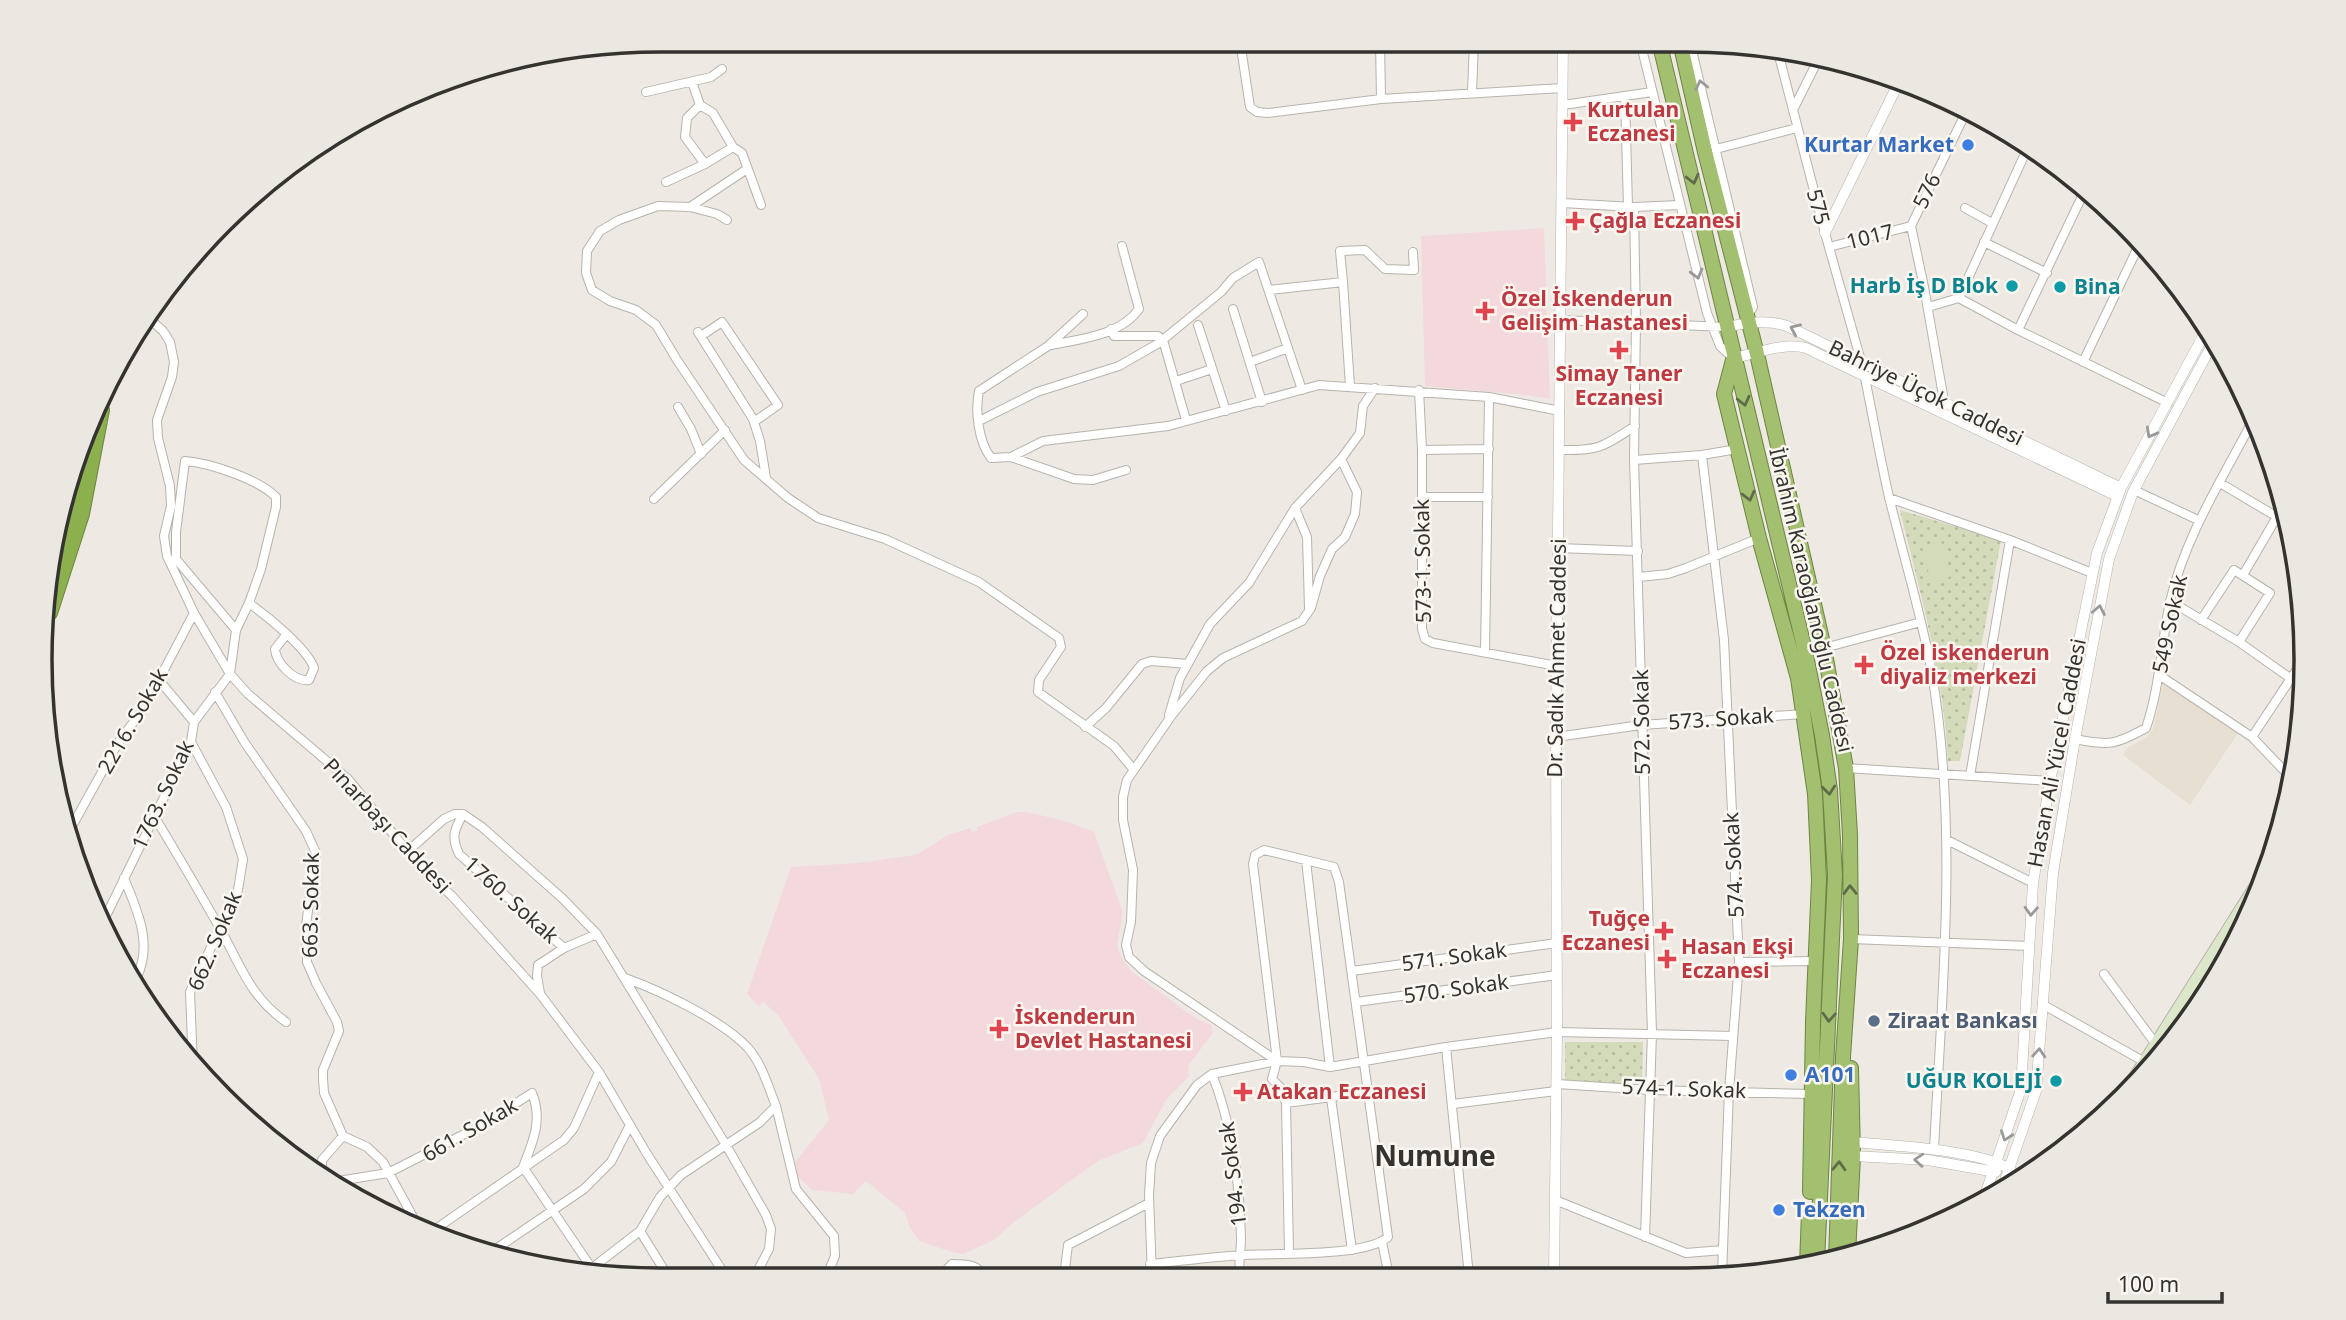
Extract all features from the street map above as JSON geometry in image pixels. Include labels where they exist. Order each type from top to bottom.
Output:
[{"type":"highway","name":"İbrahim Karaoğlanoğlu Caddesi","points":[[1662,52],[1698,197],[1719,327],[1734,358],[1805,655],[1822,735],[1830,790],[1834,902],[1817,1253]]},
{"type":"highway","name":"İbrahim Karaoğlanoğlu Caddesi","points":[[1682,52],[1824,648],[1846,768],[1851,939],[1843,1057],[1836,1249]]},
{"type":"highway","points":[[1734,358],[1724,394],[1759,538],[1798,678],[1815,794],[1818,880],[1807,1255]]},
{"type":"highway","points":[[57,592],[82,514],[98,430]]},
{"type":"highway","points":[[65,539],[72,507]]},
{"type":"highway","points":[[1848,1245],[1853,1149],[1849,987]]},
{"type":"main road","points":[[2153,1049],[2224,942]]},
{"type":"street","points":[[1242,52],[1250,107],[1268,114],[1381,99],[1563,88]]},
{"type":"street","points":[[1380,52],[1381,99]]},
{"type":"street","points":[[1472,93],[1474,52]]},
{"type":"street","name":"Dr. Sadık Ahmet Caddesi","points":[[1554,1268],[1563,52]]},
{"type":"street","points":[[1560,320],[1719,327],[1679,205],[1643,52]]},
{"type":"street","points":[[1693,52],[1753,307],[1748,320]]},
{"type":"street","name":"575","points":[[1780,60],[1861,361]]},
{"type":"street","points":[[1793,111],[1815,66]]},
{"type":"street","points":[[646,92],[711,77],[722,69]]},
{"type":"street","points":[[692,82],[700,105],[713,113],[733,148],[742,153],[761,205]]},
{"type":"street","points":[[1825,233],[1895,90]]},
{"type":"street","points":[[1563,105],[1652,92]]},
{"type":"street","name":"572. Sokak","points":[[1625,97],[1636,322],[1634,460],[1652,1032],[1645,1237]]},
{"type":"street","points":[[700,105],[687,118],[685,137],[705,164]]},
{"type":"street","name":"576","points":[[1944,401],[1911,226],[1963,119]]},
{"type":"street","points":[[1716,149],[1797,128]]},
{"type":"street","points":[[666,182],[733,148]]},
{"type":"street","points":[[1959,298],[2024,155]]},
{"type":"street","points":[[690,207],[747,169]]},
{"type":"street","points":[[2018,330],[2081,198]]},
{"type":"street","points":[[1562,203],[1631,207],[1679,205]]},
{"type":"street","points":[[727,220],[717,214],[690,207],[658,206],[636,212],[600,230],[587,251],[586,273],[592,290],[610,301],[636,310],[656,325],[744,460],[788,498],[818,518],[885,539],[979,582],[1059,638],[1061,647],[1039,680],[1038,692],[1115,746],[1134,769]]},
{"type":"street","points":[[1965,208],[1992,223]]},
{"type":"street","name":"1017","points":[[1829,247],[1911,226]]},
{"type":"street","points":[[1984,242],[2047,273]]},
{"type":"street","points":[[1048,346],[1096,335],[1131,321],[1139,309],[1122,246]]},
{"type":"street","points":[[1350,386],[1340,251],[1365,250],[1385,269],[1414,270],[1413,252]]},
{"type":"street","points":[[2083,362],[2136,251]]},
{"type":"street","points":[[979,421],[1037,392],[1119,366],[1163,340],[1221,292],[1233,278],[1259,262],[1302,390]]},
{"type":"street","points":[[1269,290],[1343,282]]},
{"type":"street","points":[[1928,307],[1959,298],[2018,330],[2168,403]]},
{"type":"street","points":[[1233,309],[1262,402]]},
{"type":"street","points":[[1083,314],[1048,346],[979,391],[976,406],[984,449],[991,458],[1011,457],[1074,479],[1093,480],[1126,470]]},
{"type":"street","name":"Bahriye Üçok Caddesi","points":[[1719,327],[1748,320],[1787,326],[1944,401],[2119,492]]},
{"type":"street","name":"Pınarbaşı Caddesi","points":[[154,323],[170,342],[174,362],[172,377],[157,420],[158,438],[170,486],[171,506],[164,536],[167,556],[194,613],[230,674],[248,694],[348,779],[422,869],[452,896],[540,994],[599,1072],[629,1125],[721,1268]]},
{"type":"street","points":[[754,422],[778,405],[722,323],[699,334],[754,422],[766,478]]},
{"type":"street","points":[[1198,325],[1226,411]]},
{"type":"street","points":[[1111,329],[1114,336],[1158,336],[1163,340],[1186,420]]},
{"type":"street","name":"Hasan Ali Yücel Caddesi","points":[[1987,1187],[2021,1088],[2033,883],[2050,781],[2092,573],[2119,492],[2202,339]]},
{"type":"street","name":"Bahriye Üçok Caddesi","points":[[1734,358],[1779,347],[1797,346],[1816,352],[1865,378],[2119,492]]},
{"type":"street","points":[[1250,362],[1288,348]]},
{"type":"street","points":[[2007,1175],[2036,1091],[2053,873],[2074,739],[2109,559],[2134,490],[2209,351]]},
{"type":"street","points":[[1176,381],[1212,369]]},
{"type":"street","points":[[1865,378],[1889,498],[1908,565],[1931,669],[1943,774],[1947,840],[1934,1150]]},
{"type":"street","points":[[1011,457],[1043,441],[1135,431],[1262,402],[1319,385],[1489,397],[1560,411]]},
{"type":"street","points":[[1167,722],[1180,678],[1210,624],[1249,583],[1295,508],[1341,459],[1360,433],[1363,406],[1375,388]]},
{"type":"street","name":"573-1. Sokak","points":[[1419,390],[1422,450],[1422,629],[1425,639],[1433,643],[1557,666]]},
{"type":"street","points":[[1485,652],[1489,397]]},
{"type":"street","points":[[678,407],[701,454]]},
{"type":"street","points":[[1560,450],[1587,451],[1601,448],[1635,426]]},
{"type":"street","points":[[654,499],[725,430]]},
{"type":"street","name":"549 Sokak","points":[[2074,739],[2105,745],[2125,740],[2146,728],[2153,708],[2170,601],[2198,520],[2248,430]]},
{"type":"street","points":[[1422,450],[1489,449]]},
{"type":"street","points":[[1634,460],[1702,455],[1737,449]]},
{"type":"street","name":"574. Sokak","points":[[1702,455],[1716,554],[1724,640],[1739,962],[1729,1091],[1722,1266]]},
{"type":"street","points":[[1276,1061],[1144,971],[1129,957],[1126,945],[1131,922],[1133,870],[1123,820],[1123,797],[1127,780],[1134,769],[1207,671],[1223,658],[1302,621],[1309,611],[1332,549],[1345,537],[1355,514],[1357,492],[1341,459]]},
{"type":"street","points":[[230,674],[236,630],[249,603],[267,545],[276,497],[251,481],[204,463],[185,461],[174,550],[176,559],[236,630]]},
{"type":"street","points":[[2220,483],[2276,517]]},
{"type":"street","points":[[2134,490],[2198,520]]},
{"type":"street","points":[[1422,497],[1488,497]]},
{"type":"street","points":[[1889,498],[2010,540],[2092,573]]},
{"type":"street","points":[[1295,508],[1307,537],[1309,611]]},
{"type":"street","points":[[2243,575],[2277,518]]},
{"type":"street","points":[[1639,577],[1668,574],[1759,538]]},
{"type":"street","points":[[1970,776],[2010,540]]},
{"type":"street","points":[[1558,548],[1638,551]]},
{"type":"street","points":[[2201,620],[2234,570],[2243,575],[2270,593],[2239,642]]},
{"type":"street","points":[[2170,601],[2239,642],[2290,678]]},
{"type":"street","points":[[249,603],[286,635],[312,661],[314,668],[309,680],[296,678],[275,655],[275,649],[286,635]]},
{"type":"street","name":"2216. Sokak","points":[[74,822],[118,743],[144,708],[194,613]]},
{"type":"street","points":[[1824,648],[1921,622]]},
{"type":"street","points":[[1085,727],[1106,708],[1142,664],[1151,661],[1188,664]]},
{"type":"street","points":[[2252,737],[2293,673]]},
{"type":"street","name":"1763. Sokak","points":[[108,912],[191,742],[194,722],[230,674]]},
{"type":"street","points":[[2159,675],[2252,737],[2283,770]]},
{"type":"street","points":[[158,679],[194,722]]},
{"type":"street","name":"663. Sokak","points":[[215,692],[245,743],[292,808],[316,853],[306,925],[307,962],[339,1031],[323,1070],[323,1078],[324,1093],[343,1136]]},
{"type":"street","name":"573. Sokak","points":[[1556,737],[1641,724],[1804,713]]},
{"type":"street","name":"662. Sokak","points":[[191,742],[226,807],[243,859],[238,890],[190,992],[192,1048]]},
{"type":"street","points":[[1846,768],[2050,781]]},
{"type":"street","points":[[408,851],[444,819],[463,814],[482,827],[562,898],[597,934],[766,1215],[771,1229],[769,1249],[759,1268]]},
{"type":"street","name":"1760. Sokak","points":[[463,814],[454,830],[453,842],[458,854],[564,947]]},
{"type":"street","points":[[154,816],[255,993],[266,1008],[286,1023]]},
{"type":"street","points":[[1947,840],[2033,883]]},
{"type":"street","points":[[1150,1264],[1239,1255],[1353,1250],[1382,1242],[1388,1237],[1339,882],[1334,867],[1264,850],[1255,855],[1253,864],[1276,1061],[1272,1079],[1280,1087],[1286,1103],[1289,1252]]},
{"type":"street","points":[[1306,861],[1330,1067]]},
{"type":"street","points":[[124,878],[139,916],[143,935],[145,951],[139,972]]},
{"type":"street","points":[[540,994],[538,965],[564,947],[597,934]]},
{"type":"street","points":[[1851,939],[2030,946]]},
{"type":"street","name":"571. Sokak","points":[[1352,971],[1557,943]]},
{"type":"street","points":[[1739,962],[1816,961]]},
{"type":"street","points":[[2104,974],[2155,1043]]},
{"type":"street","name":"570. Sokak","points":[[1356,1002],[1557,975]]},
{"type":"street","points":[[625,978],[646,985],[727,1029],[748,1048],[763,1072],[776,1106],[796,1189],[834,1236],[835,1256],[830,1268]]},
{"type":"street","points":[[2042,1004],[2143,1061]]},
{"type":"street","points":[[1151,1268],[1151,1163],[1160,1136],[1197,1085],[1212,1074],[1276,1061],[1330,1067],[1557,1032],[1652,1032],[1733,1036]]},
{"type":"street","points":[[1446,1047],[1468,1268]]},
{"type":"street","points":[[438,1225],[564,1140],[574,1128],[599,1072]]},
{"type":"street","name":"194. Sokak","points":[[1212,1074],[1224,1106],[1233,1146],[1241,1240],[1240,1268]]},
{"type":"street","name":"574-1. Sokak","points":[[1453,1104],[1556,1087],[1812,1094]]},
{"type":"street","points":[[1286,1103],[1369,1092]]},
{"type":"street","name":"661. Sokak","points":[[346,1180],[388,1173],[482,1125],[532,1093],[537,1107],[537,1129],[523,1167]]},
{"type":"street","points":[[1331,1098],[1353,1250]]},
{"type":"street","points":[[600,1264],[640,1231],[668,1187],[681,1175],[759,1123],[776,1106]]},
{"type":"street","points":[[500,1246],[584,1189],[611,1162],[629,1125]]},
{"type":"street","points":[[322,1165],[322,1160],[343,1136],[367,1147],[383,1162],[411,1214]]},
{"type":"street","points":[[1853,1149],[1934,1150],[1997,1161],[2010,1168]]},
{"type":"street","points":[[1853,1149],[1992,1173],[2010,1168]]},
{"type":"street","points":[[523,1167],[585,1262]]},
{"type":"street","points":[[1555,1200],[1686,1253],[1723,1250]]},
{"type":"street","points":[[1065,1268],[1068,1245],[1149,1203]]},
{"type":"street","points":[[640,1231],[663,1268]]},
{"type":"street","points":[[1382,1242],[1387,1268]]},
{"type":"street","points":[[948,1268],[952,1264],[977,1268]]},
{"type":"shaded area","name":"Özel İskenderun Gelişim Hastanesi","points":[[1544,228],[1550,399],[1425,386],[1421,236]]},
{"type":"shaded area","points":[[2163,681],[2240,730],[2190,805],[2123,755],[2127,748],[2147,737],[2153,729]]},
{"type":"shaded area","name":"İskenderun Devlet Hastanesi","points":[[1016,812],[1065,821],[1094,832],[1123,912],[1117,945],[1121,956],[1131,971],[1194,1017],[1211,1025],[1213,1033],[1188,1066],[1189,1076],[1166,1100],[1143,1143],[1098,1161],[1014,1222],[994,1240],[963,1254],[955,1253],[919,1241],[910,1228],[905,1213],[866,1181],[853,1194],[812,1190],[797,1176],[792,1166],[829,1120],[819,1079],[778,1015],[763,1002],[759,1007],[747,994],[791,867],[857,863],[916,855],[948,835],[970,828],[972,832],[977,831],[977,827]]},
{"type":"green space","points":[[1900,510],[2001,540],[1960,761],[1948,761],[1942,697]]},
{"type":"green space","points":[[1941,541],[1950,577],[1931,582],[1922,546]]},
{"type":"green space","points":[[1565,1042],[1643,1042],[1642,1083],[1565,1083]]},
{"type":"place","name":"Kurtulan Eczanesi","points":[[1573,122]]},
{"type":"place","name":"Kurtar Market","points":[[1968,145]]},
{"type":"place","name":"Çağla Eczanesi","points":[[1575,221]]},
{"type":"place","name":"Harb İş D Blok","points":[[2012,286]]},
{"type":"place","name":"Bina","points":[[2060,287]]},
{"type":"place","name":"Özel İskenderun Gelişim Hastanesi","points":[[1485,311]]},
{"type":"place","name":"Simay Taner Eczanesi","points":[[1619,350]]},
{"type":"place","name":"Özel iskenderun diyaliz merkezi","points":[[1864,665]]},
{"type":"place","name":"Tuğçe Eczanesi","points":[[1664,931]]},
{"type":"place","name":"Hasan Ekşi Eczanesi","points":[[1667,959]]},
{"type":"place","name":"Ziraat Bankası","points":[[1874,1021]]},
{"type":"place","name":"İskenderun Devlet Hastanesi","points":[[999,1029]]},
{"type":"place","name":"A101","points":[[1791,1075]]},
{"type":"place","name":"UĞUR KOLEJİ","points":[[2056,1081]]},
{"type":"place","name":"Atakan Eczanesi","points":[[1243,1092]]},
{"type":"place","name":"Tekzen","points":[[1779,1210]]},
{"type":"district","name":"Numune","points":[[1435,1156]]}]
